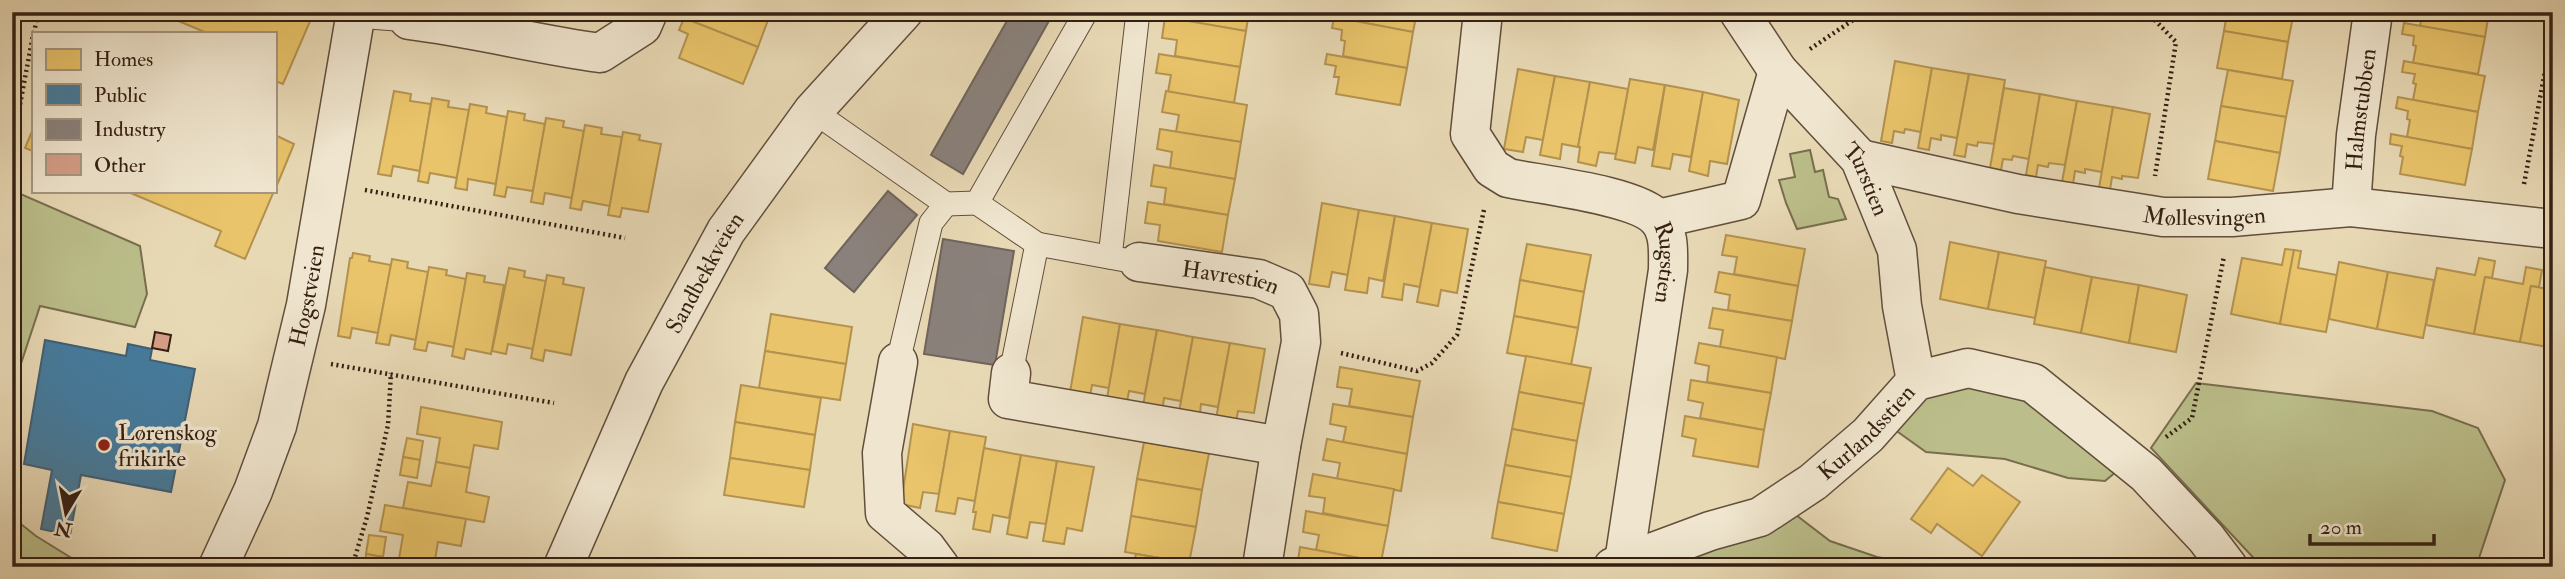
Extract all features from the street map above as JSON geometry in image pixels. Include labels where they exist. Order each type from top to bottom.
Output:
[{"type":"street","points":[[414,16],[541,44],[600,53],[642,26],[648,12]]},
{"type":"street","name":"Sandbekkveien","points":[[563,567],[643,382],[726,231],[813,111],[903,12]]},
{"type":"street","points":[[1483,12],[1471,134],[1492,168]]},
{"type":"street","name":"Turstien","points":[[1740,12],[1778,71],[1860,159],[1897,250],[1902,306],[1916,381]]},
{"type":"street","name":"Halmstubben","points":[[2351,207],[2356,135],[2373,12]]},
{"type":"street","name":"Hogstveien","points":[[218,567],[253,491],[277,426],[306,305],[356,14]]},
{"type":"street","points":[[1658,219],[1741,200],[1778,71]]},
{"type":"street","name":"Møllesvingen","points":[[1860,159],[2018,194],[2163,217],[2232,217],[2351,207],[2535,227]]},
{"type":"street","name":"Rugstien","points":[[1492,168],[1508,178],[1632,202],[1658,219],[1668,243],[1668,271],[1618,564]]},
{"type":"street","name":"Havrestien","points":[[1124,259],[1259,279],[1287,291],[1299,314],[1301,342],[1280,446],[1262,567]]},
{"type":"street","points":[[898,362],[882,453],[885,513],[926,548],[940,567]]},
{"type":"street","name":"Kurlandsstien","points":[[1618,564],[1710,531],[1760,517],[1813,482],[1868,435],[1916,381],[1968,368],[2033,383],[2146,474],[2228,567]]},
{"type":"street","points":[[1012,373],[1008,399],[1280,446]]},
{"type":"lane","points":[[977,204],[1086,12]]},
{"type":"lane","points":[[813,111],[946,204],[977,204],[1037,244],[1124,259],[1138,12]]},
{"type":"lane","points":[[356,14],[414,16]]},
{"type":"lane","points":[[898,362],[931,223],[946,204]]},
{"type":"lane","points":[[1012,373],[1037,244]]},
{"type":"path","points":[[33,32],[38,12]]},
{"type":"path","points":[[1778,71],[1865,12]]},
{"type":"path","points":[[2147,12],[2176,42],[2149,215]]},
{"type":"path","points":[[2535,227],[2552,26]]},
{"type":"path","points":[[16,126],[32,39]]},
{"type":"path","points":[[1301,342],[1417,370],[1432,363],[1457,335],[1492,168]]},
{"type":"path","points":[[327,182],[425,203],[625,238]]},
{"type":"path","points":[[2132,463],[2192,418],[2232,217]]},
{"type":"path","points":[[293,358],[554,403]]},
{"type":"path","points":[[352,567],[367,517],[388,425],[391,373]]},
{"type":"green space","points":[[1810,150],[1815,172],[1823,170],[1829,197],[1838,199],[1846,219],[1797,229],[1779,180],[1795,177],[1790,154]]},
{"type":"green space","points":[[12,188],[140,246],[147,294],[135,327],[40,306],[12,391]]},
{"type":"green space","points":[[1952,380],[2021,399],[2123,466],[2105,481],[2068,478],[2005,459],[1926,452],[1891,427],[1891,405]]},
{"type":"green space","points":[[2196,383],[2432,411],[2478,428],[2505,480],[2477,564],[2465,567],[2262,567],[2151,448]]},
{"type":"green space","points":[[1783,505],[1830,541],[1877,557],[1932,567],[1661,567]]},
{"type":"green space","points":[[12,517],[36,536],[86,567],[12,567]]},
{"type":"building: Homes","points":[[157,12],[314,12],[283,84],[276,81],[276,32],[205,32]]},
{"type":"building: Homes","points":[[697,12],[771,12],[758,47],[693,22]]},
{"type":"building: Homes","points":[[1182,12],[1249,12],[1246,31],[1180,20]]},
{"type":"building: Homes","points":[[1350,12],[1417,12],[1413,32],[1349,20]]},
{"type":"building: Homes","points":[[2227,12],[2294,12],[2288,42],[2224,31]]},
{"type":"building: Homes","points":[[2423,12],[2489,12],[2485,37],[2420,26]]},
{"type":"building: Homes","points":[[1165,17],[1246,31],[1240,67],[1175,56],[1177,40],[1162,38]]},
{"type":"building: Homes","points":[[1334,17],[1413,32],[1407,68],[1343,56],[1345,41],[1341,40],[1342,30],[1332,28]]},
{"type":"building: Homes","points":[[684,18],[758,47],[743,84],[679,58],[688,34],[679,30]]},
{"type":"building: Homes","points":[[2404,23],[2485,37],[2478,74],[2413,63],[2416,46],[2413,45],[2414,36],[2402,34]]},
{"type":"building: Homes","points":[[2224,31],[2288,42],[2282,79],[2217,68]]},
{"type":"building: Homes","points":[[1159,54],[1240,67],[1234,103],[1168,92],[1171,75],[1156,73]]},
{"type":"building: Homes","points":[[1327,54],[1407,68],[1400,105],[1336,94],[1339,77],[1334,77],[1336,66],[1325,64]]},
{"type":"building: Homes","points":[[1895,61],[1932,68],[1921,132],[1905,129],[1904,133],[1894,131],[1892,143],[1881,141]]},
{"type":"building: Homes","points":[[2404,61],[2485,76],[2478,112],[2413,100],[2415,74],[2402,72]]},
{"type":"building: Homes","points":[[1932,68],[1969,74],[1957,138],[1941,135],[1941,140],[1931,138],[1929,150],[1918,148]]},
{"type":"building: Homes","points":[[1518,69],[1555,76],[1543,140],[1526,137],[1523,152],[1504,149]]},
{"type":"building: Homes","points":[[2228,70],[2293,81],[2286,117],[2221,106]]},
{"type":"building: Homes","points":[[1969,74],[2005,80],[1994,144],[1967,144],[1965,157],[1954,155]]},
{"type":"building: Homes","points":[[1555,76],[1590,82],[1578,147],[1562,144],[1560,159],[1540,155]]},
{"type":"building: Homes","points":[[1630,79],[1665,85],[1653,150],[1638,147],[1635,163],[1615,159]]},
{"type":"building: Homes","points":[[1590,82],[1628,89],[1616,154],[1599,152],[1596,166],[1578,162],[1578,147]]},
{"type":"building: Homes","points":[[1665,85],[1703,92],[1691,157],[1673,154],[1670,169],[1652,166]]},
{"type":"building: Homes","points":[[2004,88],[2040,94],[2029,159],[2013,156],[2012,160],[2003,159],[2001,170],[1990,168]]},
{"type":"building: Homes","points":[[394,91],[411,94],[410,101],[431,104],[420,171],[393,166],[391,176],[378,174]]},
{"type":"building: Homes","points":[[1166,91],[1247,105],[1241,142],[1176,132],[1179,115],[1162,112]]},
{"type":"building: Homes","points":[[1703,92],[1739,100],[1727,164],[1710,161],[1708,176],[1689,171]]},
{"type":"building: Homes","points":[[2040,94],[2077,101],[2065,165],[2038,165],[2036,177],[2026,175]]},
{"type":"building: Homes","points":[[2398,97],[2478,112],[2472,149],[2407,137],[2410,120],[2407,119],[2408,111],[2396,108]]},
{"type":"building: Homes","points":[[432,98],[449,101],[448,107],[469,110],[457,178],[430,173],[428,183],[418,181]]},
{"type":"building: Homes","points":[[2077,101],[2113,107],[2102,172],[2085,169],[2085,173],[2075,171],[2073,184],[2062,182]]},
{"type":"building: Homes","points":[[470,104],[487,107],[486,113],[507,117],[496,184],[468,179],[467,190],[455,188]]},
{"type":"building: Homes","points":[[2221,106],[2286,117],[2280,153],[2215,141]]},
{"type":"building: Homes","points":[[2113,107],[2150,114],[2138,178],[2112,177],[2110,190],[2099,188]]},
{"type":"building: Homes","points":[[508,111],[525,114],[524,120],[545,124],[533,191],[507,187],[505,197],[494,195]]},
{"type":"building: Homes","points":[[546,118],[564,121],[563,127],[584,131],[572,198],[545,193],[543,204],[531,202]]},
{"type":"building: Homes","points":[[585,125],[602,128],[601,134],[622,137],[610,206],[583,201],[581,210],[570,208]]},
{"type":"building: Homes","points":[[1160,129],[1241,142],[1235,179],[1170,168],[1172,152],[1157,149]]},
{"type":"building: Homes","points":[[32,131],[32,151],[25,148]]},
{"type":"building: Homes","points":[[623,132],[640,135],[639,140],[661,144],[648,212],[622,208],[620,217],[608,215]]},
{"type":"building: Homes","points":[[2391,134],[2472,149],[2465,185],[2400,174],[2402,146],[2390,144]]},
{"type":"building: Homes","points":[[276,135],[294,144],[276,188]]},
{"type":"building: Homes","points":[[2215,141],[2280,153],[2273,191],[2208,179]]},
{"type":"building: Homes","points":[[2553,146],[2553,177],[2547,176]]},
{"type":"building: Homes","points":[[1154,165],[1235,179],[1228,215],[1164,204],[1166,188],[1151,186]]},
{"type":"building: Homes","points":[[128,192],[274,192],[245,259],[215,246],[221,231]]},
{"type":"building: Homes","points":[[1148,202],[1228,215],[1222,252],[1158,241],[1160,225],[1145,223]]},
{"type":"building: Homes","points":[[1322,203],[1359,210],[1348,275],[1332,272],[1329,287],[1309,284]]},
{"type":"building: Homes","points":[[1359,210],[1395,216],[1383,281],[1369,278],[1367,293],[1345,290]]},
{"type":"building: Homes","points":[[1395,216],[1432,223],[1420,287],[1404,284],[1402,300],[1382,297]]},
{"type":"building: Homes","points":[[1432,223],[1468,229],[1457,293],[1441,290],[1438,306],[1417,302]]},
{"type":"building: Homes","points":[[1726,235],[1805,249],[1798,286],[1734,274],[1737,257],[1722,255]]},
{"type":"building: Homes","points":[[1950,242],[1999,252],[1988,309],[1940,299]]},
{"type":"building: Homes","points":[[1527,244],[1591,255],[1584,292],[1520,280]]},
{"type":"building: Homes","points":[[2285,249],[2294,250],[2280,324],[2231,314],[2242,258],[2282,265]]},
{"type":"building: Homes","points":[[2294,250],[2301,251],[2298,268],[2337,275],[2326,332],[2280,324]]},
{"type":"building: Homes","points":[[1999,252],[2046,261],[2035,318],[1988,309]]},
{"type":"building: Homes","points":[[353,253],[370,256],[369,261],[391,265],[378,333],[352,328],[350,338],[338,336]]},
{"type":"building: Homes","points":[[2479,258],[2495,261],[2492,278],[2485,277],[2474,334],[2426,325],[2437,268],[2475,275]]},
{"type":"building: Homes","points":[[392,259],[408,262],[407,268],[428,272],[416,340],[391,335],[389,345],[376,343]]},
{"type":"building: Homes","points":[[2339,262],[2388,272],[2377,329],[2329,319]]},
{"type":"building: Homes","points":[[429,267],[447,270],[446,275],[466,279],[454,347],[428,342],[426,351],[414,349]]},
{"type":"building: Homes","points":[[2045,267],[2092,277],[2081,333],[2034,324]]},
{"type":"building: Homes","points":[[2526,267],[2542,270],[2539,287],[2531,286],[2520,342],[2474,334],[2485,277],[2523,284]]},
{"type":"building: Homes","points":[[509,268],[525,271],[524,277],[546,281],[533,349],[508,344],[506,354],[492,351]]},
{"type":"building: Homes","points":[[1719,272],[1798,286],[1792,321],[1728,310],[1730,295],[1715,292]]},
{"type":"building: Homes","points":[[2388,272],[2434,280],[2423,338],[2377,329]]},
{"type":"building: Homes","points":[[467,273],[485,276],[484,282],[504,285],[491,354],[466,349],[464,359],[452,356]]},
{"type":"building: Homes","points":[[547,275],[564,278],[563,284],[584,288],[571,355],[545,350],[543,361],[531,358]]},
{"type":"building: Homes","points":[[2092,277],[2139,285],[2129,343],[2081,333]]},
{"type":"building: Homes","points":[[1520,280],[1584,292],[1578,328],[1514,316]]},
{"type":"building: Homes","points":[[2139,285],[2187,295],[2176,352],[2129,343]]},
{"type":"building: Homes","points":[[2531,286],[2553,290],[2553,348],[2520,342]]},
{"type":"building: Homes","points":[[1713,308],[1792,321],[1785,359],[1720,347],[1723,330],[1709,328]]},
{"type":"building: Homes","points":[[771,314],[852,327],[846,364],[765,351]]},
{"type":"building: Homes","points":[[1514,316],[1578,328],[1571,365],[1507,353]]},
{"type":"building: Homes","points":[[1083,317],[1120,324],[1109,388],[1092,385],[1089,401],[1069,398]]},
{"type":"building: Homes","points":[[1120,324],[1157,330],[1145,394],[1129,391],[1126,408],[1106,404]]},
{"type":"building: Homes","points":[[1157,330],[1193,337],[1181,401],[1164,398],[1162,414],[1142,411]]},
{"type":"building: Homes","points":[[1193,337],[1230,343],[1218,407],[1201,404],[1199,421],[1178,417]]},
{"type":"building: Homes","points":[[1230,343],[1265,349],[1254,413],[1238,411],[1235,427],[1215,424]]},
{"type":"building: Homes","points":[[1699,343],[1777,357],[1771,393],[1707,382],[1709,366],[1695,363]]},
{"type":"building: Homes","points":[[765,351],[846,364],[840,400],[759,388]]},
{"type":"building: Homes","points":[[1526,356],[1591,368],[1584,404],[1519,392]]},
{"type":"building: Homes","points":[[1340,367],[1420,381],[1413,417],[1349,406],[1352,389],[1337,387]]},
{"type":"building: Homes","points":[[1691,380],[1771,393],[1764,430],[1700,418],[1703,403],[1688,400]]},
{"type":"building: Homes","points":[[741,385],[821,398],[815,435],[735,422]]},
{"type":"building: Homes","points":[[1519,392],[1584,404],[1577,441],[1512,429]]},
{"type":"building: Homes","points":[[1333,404],[1413,417],[1407,454],[1343,442],[1346,427],[1330,424]]},
{"type":"building: Homes","points":[[421,407],[502,422],[498,449],[474,445],[470,468],[436,462],[440,438],[417,434]]},
{"type":"building: Homes","points":[[1685,416],[1764,430],[1758,467],[1693,456],[1696,439],[1682,436]]},
{"type":"building: Homes","points":[[735,422],[815,435],[810,470],[730,458]]},
{"type":"building: Homes","points":[[913,424],[950,431],[939,494],[923,492],[920,508],[901,504]]},
{"type":"building: Homes","points":[[1512,429],[1577,441],[1571,477],[1505,465]]},
{"type":"building: Homes","points":[[950,431],[986,437],[975,501],[958,498],[955,514],[936,511]]},
{"type":"building: Homes","points":[[407,438],[423,441],[420,460],[403,457]]},
{"type":"building: Homes","points":[[1327,439],[1407,454],[1401,491],[1337,479],[1340,463],[1323,460]]},
{"type":"building: Homes","points":[[1144,442],[1209,453],[1202,490],[1137,479]]},
{"type":"building: Homes","points":[[984,448],[1021,455],[1009,518],[993,515],[990,532],[973,529],[976,512],[973,512]]},
{"type":"building: Homes","points":[[1021,455],[1057,461],[1046,524],[1030,522],[1027,538],[1007,534]]},
{"type":"building: Homes","points":[[403,457],[420,460],[417,478],[400,475]]},
{"type":"building: Homes","points":[[730,458],[810,470],[804,507],[724,495]]},
{"type":"building: Homes","points":[[1057,461],[1094,467],[1082,531],[1067,528],[1064,544],[1043,541]]},
{"type":"building: Homes","points":[[436,462],[470,468],[466,492],[489,497],[484,522],[403,508],[408,482],[431,486]]},
{"type":"building: Homes","points":[[1505,465],[1571,477],[1564,514],[1498,502]]},
{"type":"building: Homes","points":[[1948,468],[1973,486],[1982,475],[2020,502],[1982,556],[1937,524],[1931,533],[1911,519]]},
{"type":"building: Homes","points":[[1313,474],[1394,489],[1388,526],[1323,513],[1325,498],[1309,496]]},
{"type":"building: Homes","points":[[1137,479],[1202,490],[1196,527],[1131,516]]},
{"type":"building: Homes","points":[[1498,502],[1564,514],[1557,551],[1492,538]]},
{"type":"building: Homes","points":[[385,505],[466,519],[461,546],[438,542],[434,566],[399,559],[403,535],[380,531]]},
{"type":"building: Homes","points":[[1306,511],[1388,526],[1381,562],[1316,550],[1319,535],[1303,532]]},
{"type":"building: Homes","points":[[1131,516],[1196,527],[1189,563],[1125,552]]},
{"type":"building: Homes","points":[[369,535],[386,537],[383,557],[366,554]]},
{"type":"building: Homes","points":[[1300,547],[1381,562],[1380,567],[1297,567]]},
{"type":"building: Homes","points":[[366,554],[383,557],[382,567],[365,567]]},
{"type":"building: Homes","points":[[1136,554],[1201,565],[1201,567],[1133,567]]},
{"type":"building: Homes","points":[[399,559],[434,566],[398,567]]},
{"type":"building: Public","name":"Lørenskog frikirke","points":[[45,340],[126,356],[128,344],[152,349],[150,360],[195,369],[171,492],[81,475],[70,535],[41,529],[52,470],[24,464]]},
{"type":"building: Industry","points":[[1012,12],[1054,12],[963,174],[931,155]]},
{"type":"building: Industry","points":[[888,191],[917,215],[854,292],[825,268]]},
{"type":"building: Industry","points":[[943,239],[1014,251],[995,365],[924,354]]},
{"type":"building: Industry","points":[[2549,533],[2553,533],[2553,567],[2543,567]]},
{"type":"building: Other","points":[[155,332],[171,335],[168,351],[152,348]]},
{"type":"place","name":"Lørenskog frikirke","points":[[104,445]]}]
